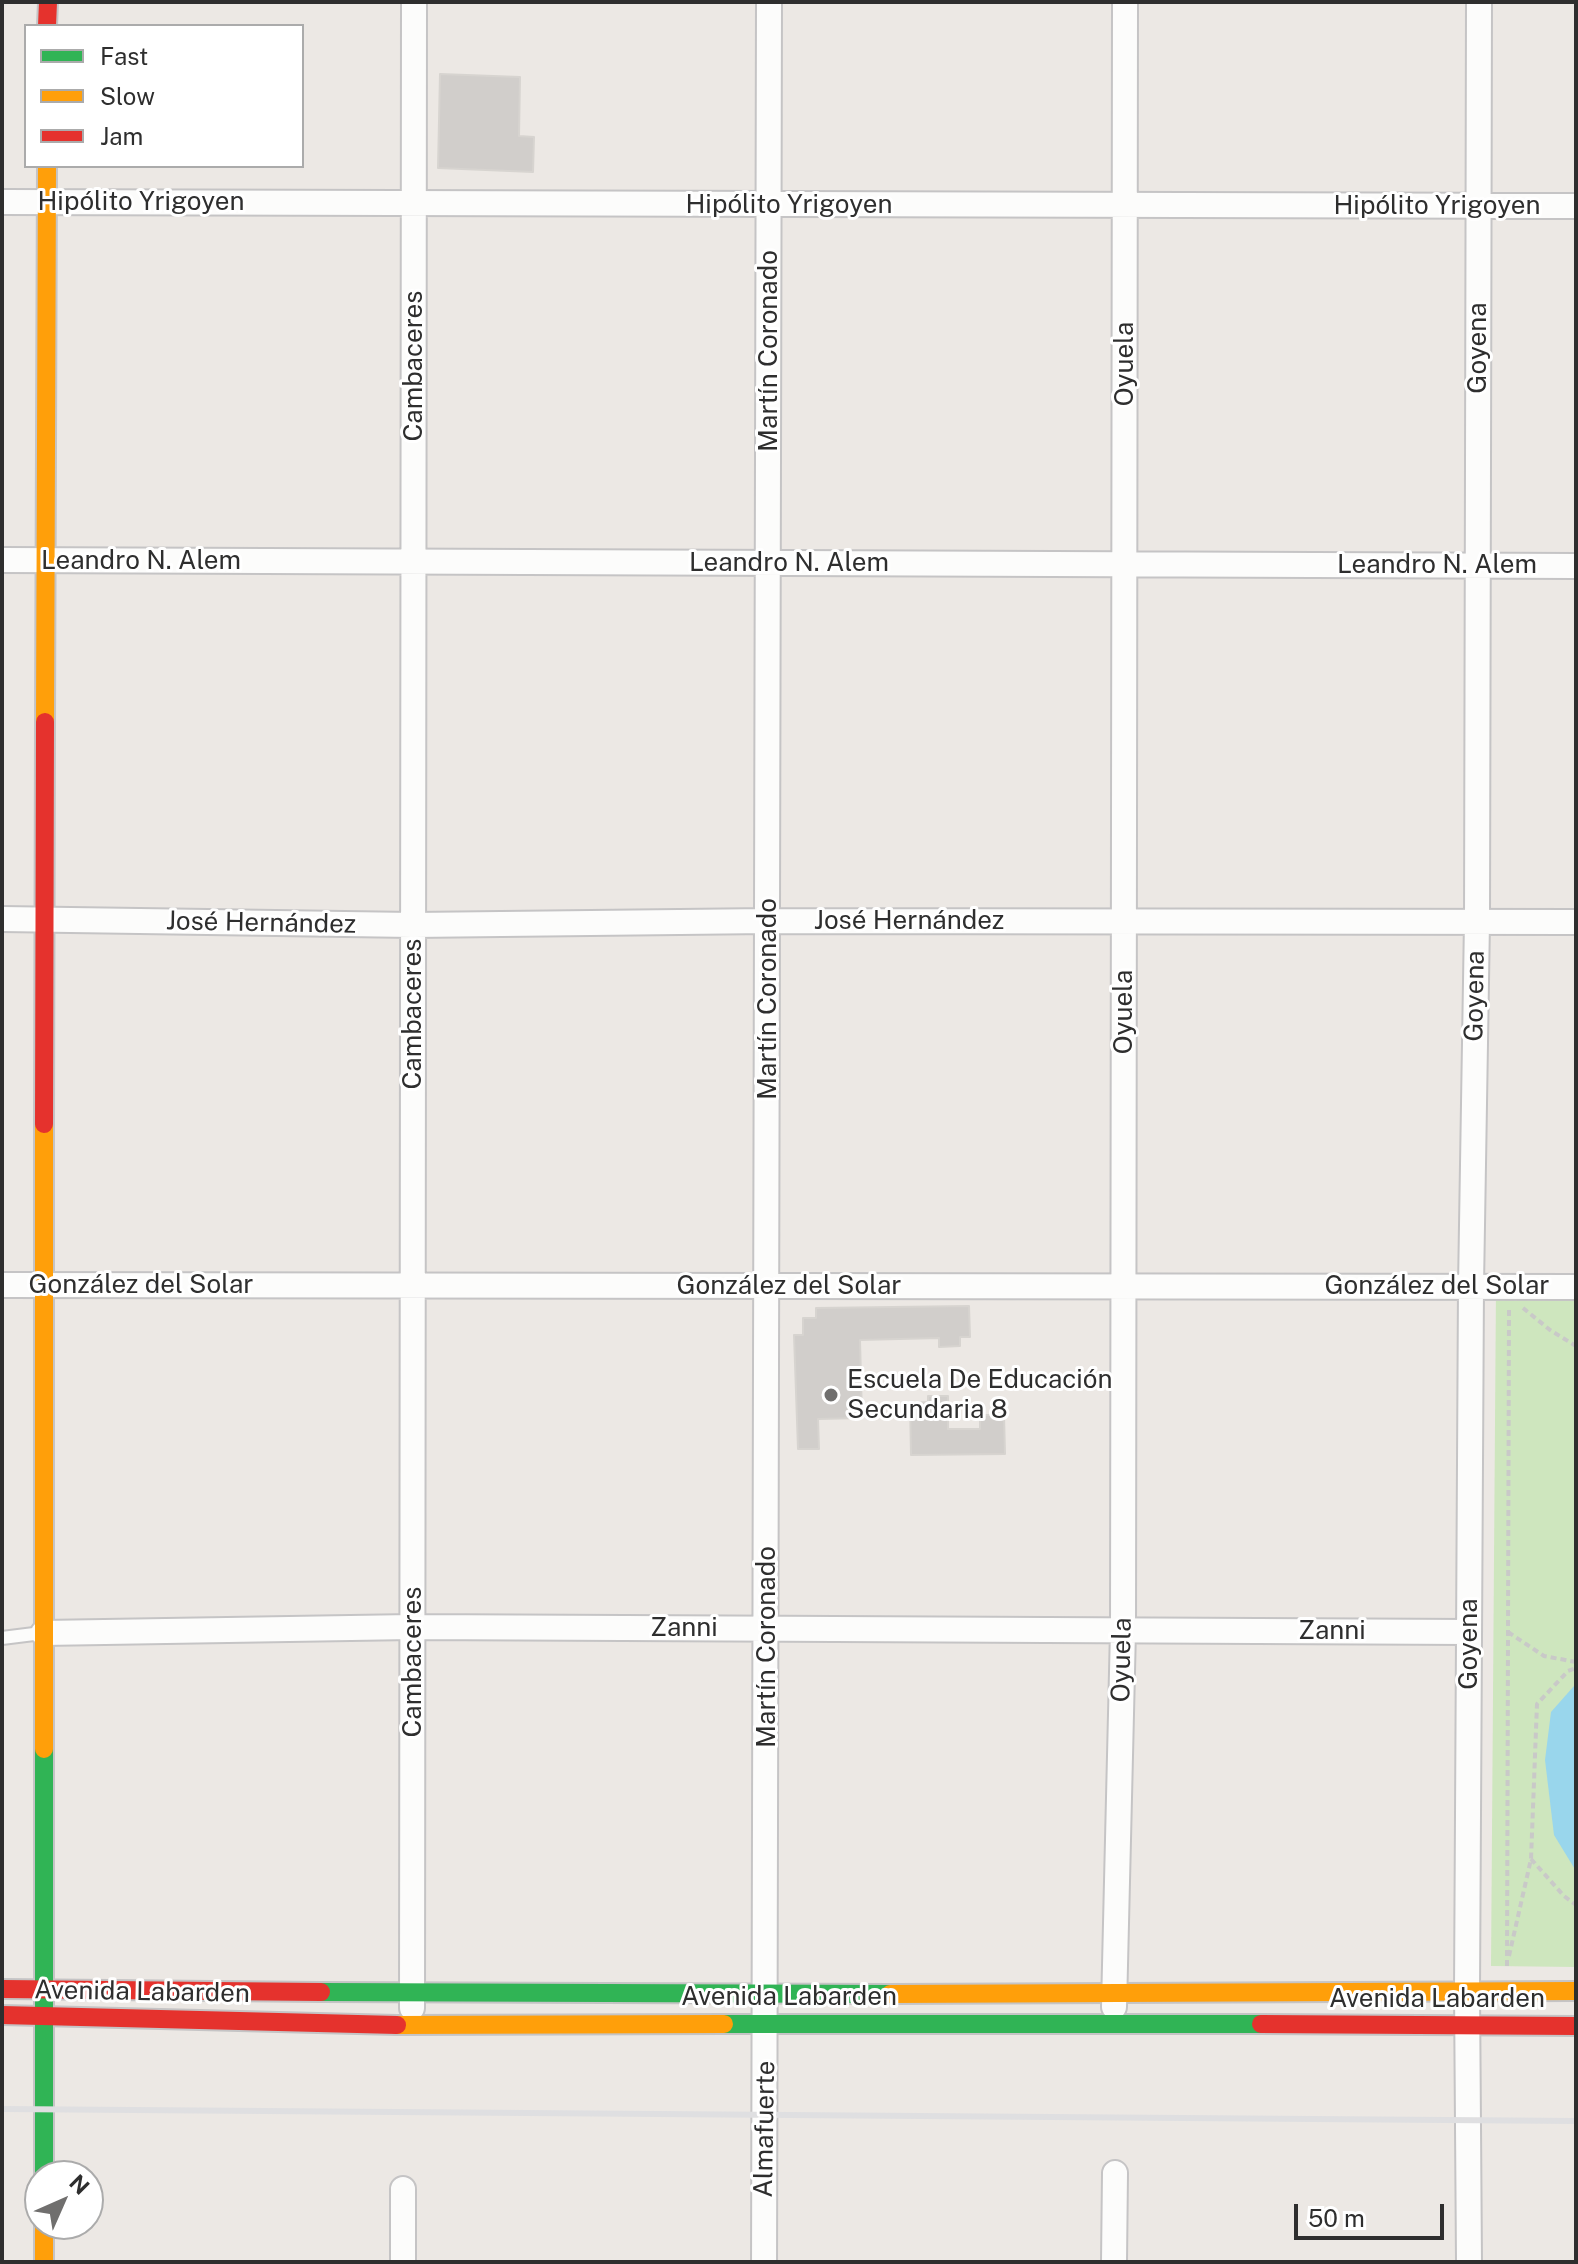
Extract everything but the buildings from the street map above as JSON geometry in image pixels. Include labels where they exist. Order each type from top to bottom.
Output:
[{"type":"street","points":[[47,24],[48,2]]},
{"type":"street","name":"Cambaceres","points":[[411,2025],[414,1994],[414,2]]},
{"type":"street","name":"Martín Coronado","points":[[767,1995],[769,2]]},
{"type":"street","name":"Oyuela","points":[[1114,2023],[1123,1630],[1125,2]]},
{"type":"street","name":"Goyena","points":[[1469,2262],[1467,1990],[1471,1286],[1477,921],[1479,2]]},
{"type":"street","points":[[44,2160],[47,168]]},
{"type":"street","name":"Hipólito Yrigoyen","points":[[2,202],[1576,206]]},
{"type":"street","name":"Leandro N. Alem","points":[[2,560],[1576,566]]},
{"type":"street","name":"José Hernández","points":[[2,919],[413,925],[768,921],[1576,922]]},
{"type":"street","name":"González del Solar","points":[[2,1285],[1576,1287]]},
{"type":"street","name":"Zanni","points":[[43,1633],[412,1627],[1469,1632]]},
{"type":"street","name":"Avenida Labarden","points":[[2,1989],[767,1995],[1576,1991]]},
{"type":"street","name":"Almafuerte","points":[[764,2262],[767,1995]]},
{"type":"street","name":"Avenida Labarden","points":[[2,2015],[411,2025],[1114,2023],[1576,2026]]},
{"type":"street","points":[[1114,2262],[1115,2173]]},
{"type":"street","points":[[403,2189],[403,2262]]},
{"type":"street","points":[[44,2240],[44,2262]]},
{"type":"lane","points":[[2,1638],[43,1633]]},
{"type":"path","points":[[1509,1287],[1516,1302],[1550,1330],[1576,1346]]},
{"type":"path","points":[[1509,1287],[1507,1966],[1531,1859],[1537,1704],[1568,1671],[1576,1668]]},
{"type":"path","points":[[1508,1632],[1544,1656],[1576,1662]]},
{"type":"path","points":[[1531,1859],[1576,1905]]},
{"type":"green space","points":[[1496,1286],[1576,1287],[1576,1967],[1491,1966]]},
{"type":"water","points":[[1574,1686],[1576,1871],[1554,1835],[1545,1760],[1551,1712]]},
{"type":"railway","points":[[2,2109],[1576,2121]]},
{"type":"traffic: fast","points":[[44,1749],[44,2160]]},
{"type":"traffic: fast","points":[[321,1992],[890,1994]]},
{"type":"traffic: fast","points":[[724,2024],[1261,2024]]},
{"type":"traffic: slow","points":[[45,722],[47,168]]},
{"type":"traffic: slow","points":[[44,1124],[44,1749]]},
{"type":"traffic: slow","points":[[890,1994],[1576,1991]]},
{"type":"traffic: slow","points":[[397,2025],[724,2024]]},
{"type":"traffic: slow","points":[[44,2240],[44,2262]]},
{"type":"traffic: jam","points":[[47,24],[48,2]]},
{"type":"traffic: jam","points":[[44,1124],[45,722]]},
{"type":"traffic: jam","points":[[2,1989],[321,1992]]},
{"type":"traffic: jam","points":[[2,2015],[397,2025]]},
{"type":"traffic: jam","points":[[1261,2024],[1576,2026]]},
{"type":"place","name":"Escuela De Educación Secundaria 8","points":[[831,1395]]}]
